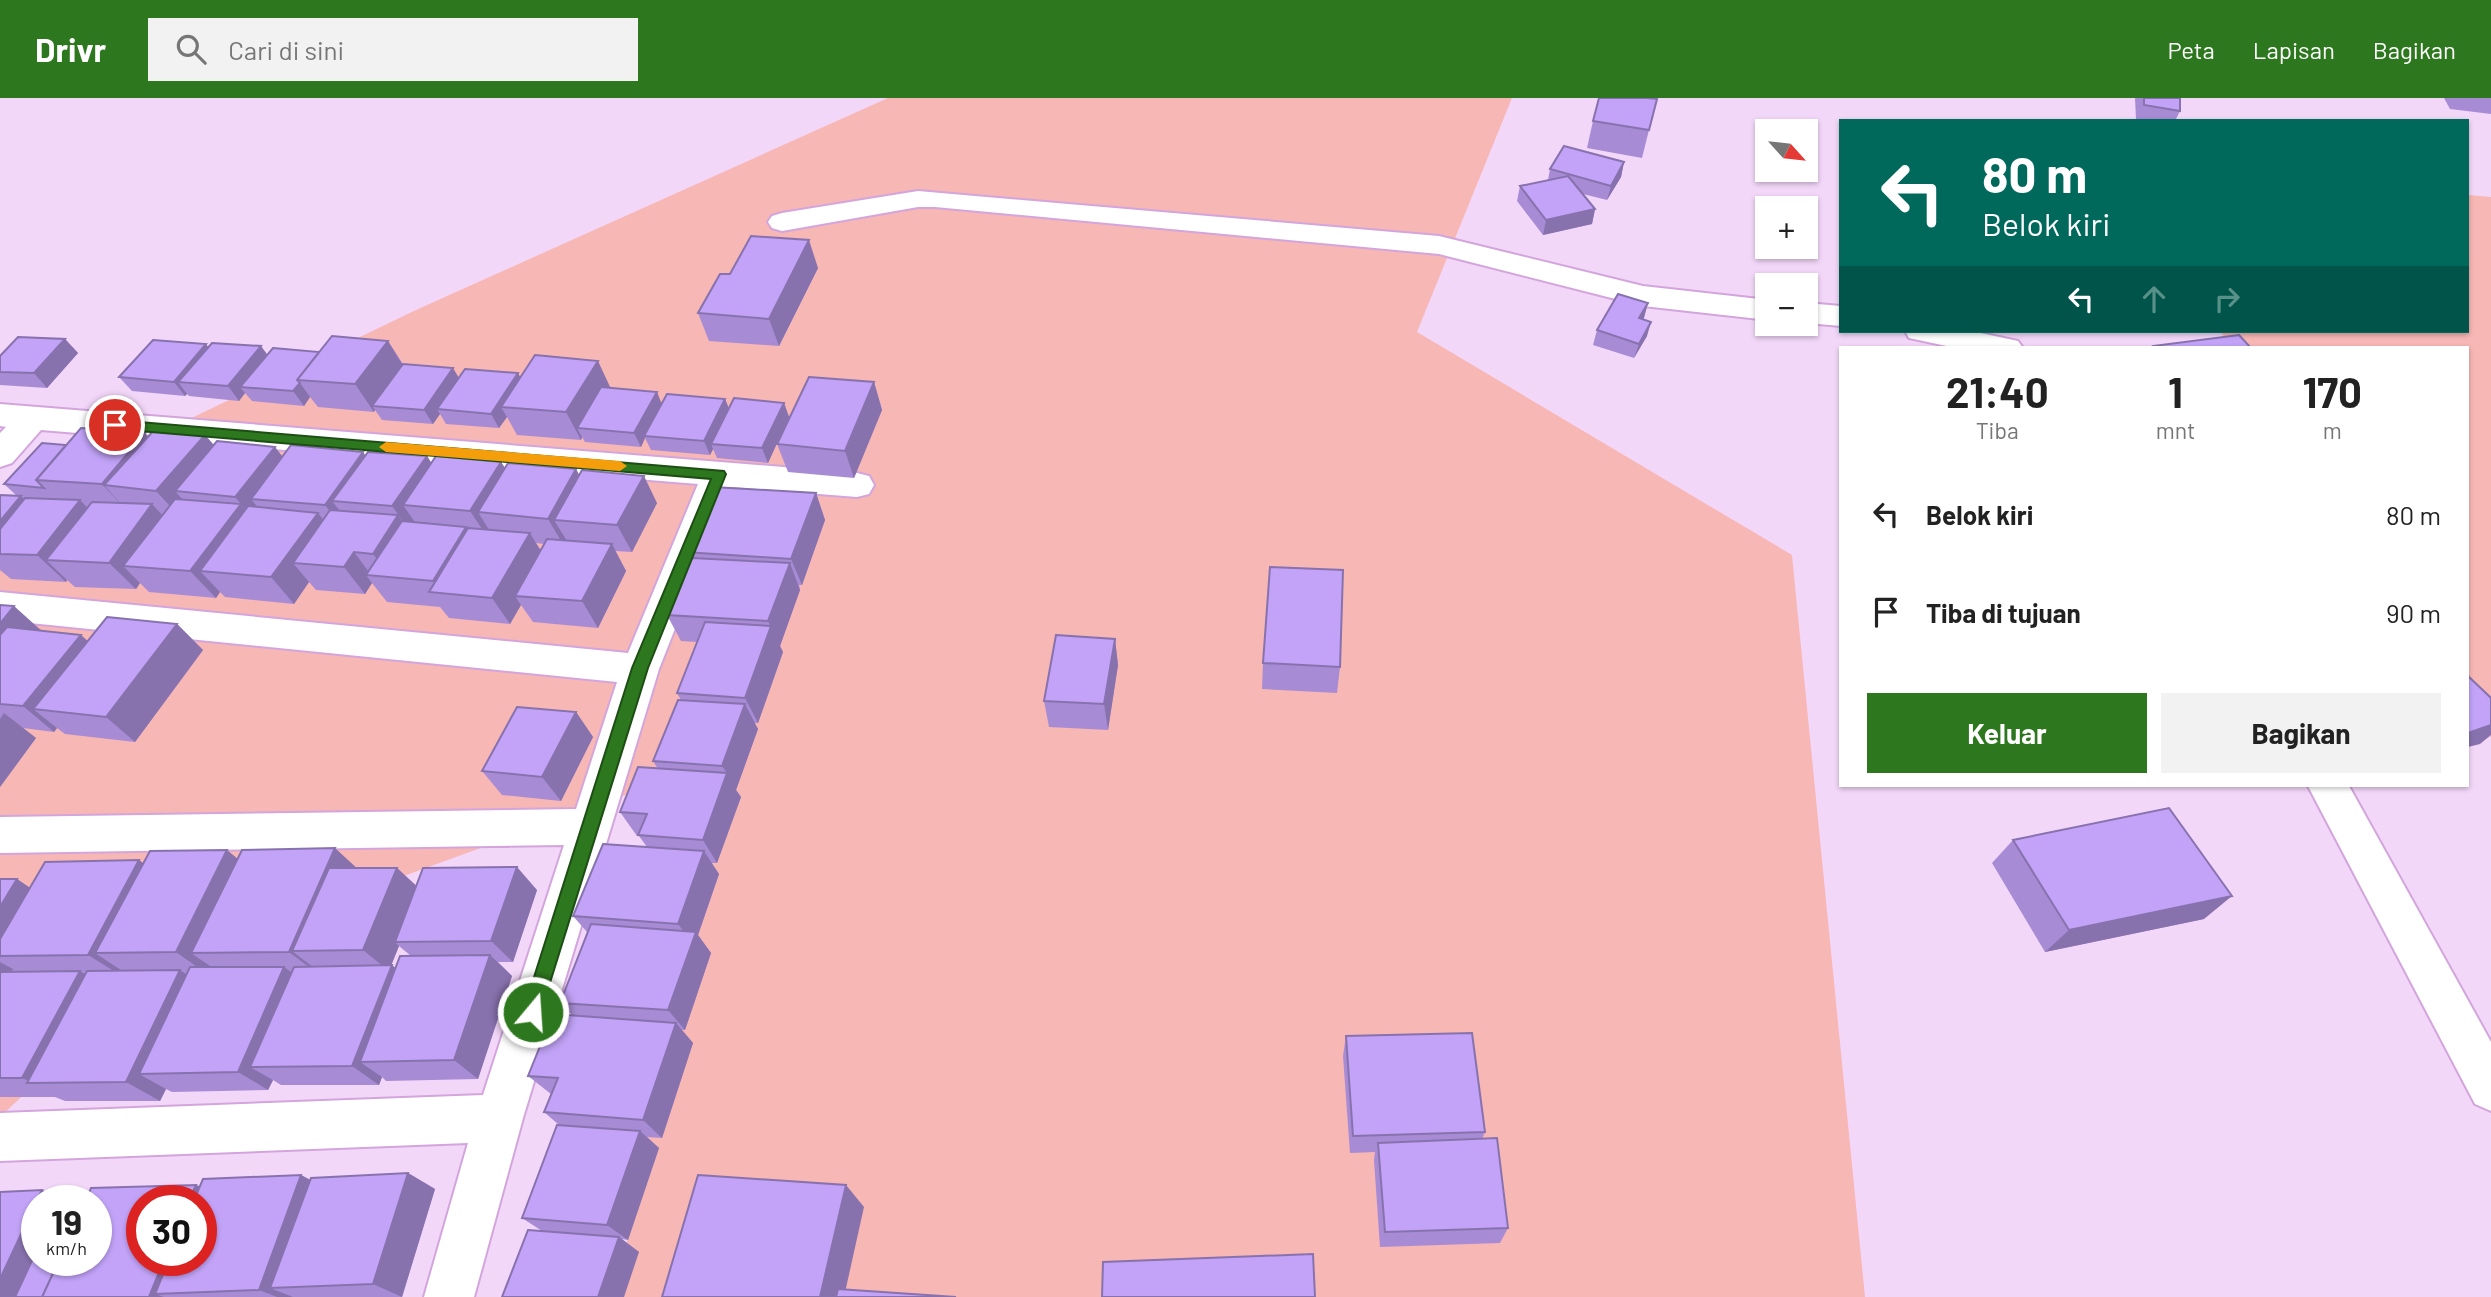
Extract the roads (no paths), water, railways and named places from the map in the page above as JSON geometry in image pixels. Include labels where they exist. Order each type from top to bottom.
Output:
[{"type":"street","points":[[782,222],[918,199],[935,199],[1439,245],[1643,296],[1755,309]]},
{"type":"street","points":[[1818,314],[1839,316]]},
{"type":"street","points":[[1930,333],[1997,346]]},
{"type":"street","points":[[0,455],[16,417],[857,485]]},
{"type":"street","points":[[449,1297],[499,1118],[640,668],[719,474]]},
{"type":"street","points":[[0,606],[640,668]]},
{"type":"street","points":[[2329,787],[2491,1088]]},
{"type":"street","points":[[0,835],[591,827]]},
{"type":"street","points":[[0,1137],[499,1118]]}]
